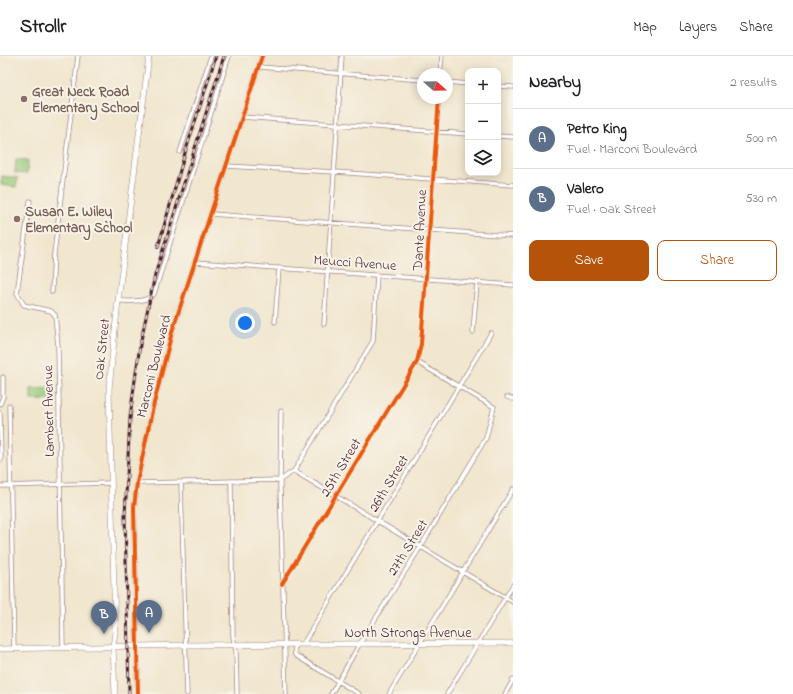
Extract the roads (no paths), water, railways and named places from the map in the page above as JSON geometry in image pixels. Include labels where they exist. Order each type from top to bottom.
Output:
[{"type":"street","points":[[52,292],[54,254],[78,56]]},
{"type":"street","name":"Oak Street","points":[[115,694],[113,646],[115,632],[109,389],[118,301],[149,56]]},
{"type":"street","points":[[180,152],[211,56]]},
{"type":"street","points":[[118,301],[135,302],[150,298],[154,294],[229,56]]},
{"type":"street","name":"Marconi Boulevard","points":[[138,694],[134,507],[137,483],[163,364],[172,332],[262,56]]},
{"type":"street","points":[[324,324],[342,56]]},
{"type":"street","points":[[441,68],[442,56]]},
{"type":"street","points":[[259,67],[417,79]]},
{"type":"street","points":[[453,83],[465,84]]},
{"type":"street","points":[[501,86],[513,87]]},
{"type":"street","name":"Dante Avenue","points":[[417,362],[421,344],[427,278],[439,104]]},
{"type":"street","points":[[242,117],[465,134]]},
{"type":"street","points":[[501,136],[513,137]]},
{"type":"street","points":[[226,166],[335,172],[513,185]]},
{"type":"street","name":"Lambert Avenue","points":[[30,201],[17,293],[24,305],[51,311],[55,315],[58,346],[63,647]]},
{"type":"street","points":[[211,214],[513,236]]},
{"type":"street","name":"Meucci Avenue","points":[[195,262],[513,284]]},
{"type":"street","points":[[275,322],[279,268]]},
{"type":"street","points":[[137,483],[280,480],[294,471],[373,341],[377,275]]},
{"type":"street","points":[[473,332],[477,282]]},
{"type":"street","name":"26th Street","points":[[303,644],[491,333]]},
{"type":"street","points":[[417,362],[459,387]]},
{"type":"street","name":"25th Street","points":[[282,584],[417,362]]},
{"type":"street","points":[[0,404],[3,397],[3,377]]},
{"type":"street","name":"27th Street","points":[[331,694],[359,644],[421,546],[486,438],[494,407],[459,387]]},
{"type":"street","points":[[507,397],[513,399]]},
{"type":"street","points":[[9,404],[14,649]]},
{"type":"street","points":[[281,411],[280,480],[286,694]]},
{"type":"street","points":[[0,413],[1,460]]},
{"type":"street","points":[[294,471],[513,602]]},
{"type":"street","points":[[231,481],[234,644],[236,651],[237,694]]},
{"type":"street","points":[[181,482],[184,638],[186,645],[187,694]]},
{"type":"street","points":[[0,486],[111,483]]},
{"type":"street","points":[[389,694],[513,489]]},
{"type":"street","points":[[447,694],[513,585]]},
{"type":"street","name":"North Strongs Avenue","points":[[0,650],[63,647],[234,644],[513,643]]},
{"type":"street","points":[[294,644],[295,655],[359,694]]},
{"type":"street","points":[[505,694],[513,680]]},
{"type":"railway","points":[[158,247],[185,153],[216,56]]},
{"type":"railway","points":[[129,694],[125,515],[130,418],[140,345],[155,275],[224,56]]},
{"type":"place","name":"Great Neck Road Elementary School","points":[[24,99]]},
{"type":"place","name":"Susan E. Wiley Elementary School","points":[[17,219]]},
{"type":"place","name":"Petro King","points":[[149,633]]},
{"type":"place","name":"Valero","points":[[104,634]]}]
